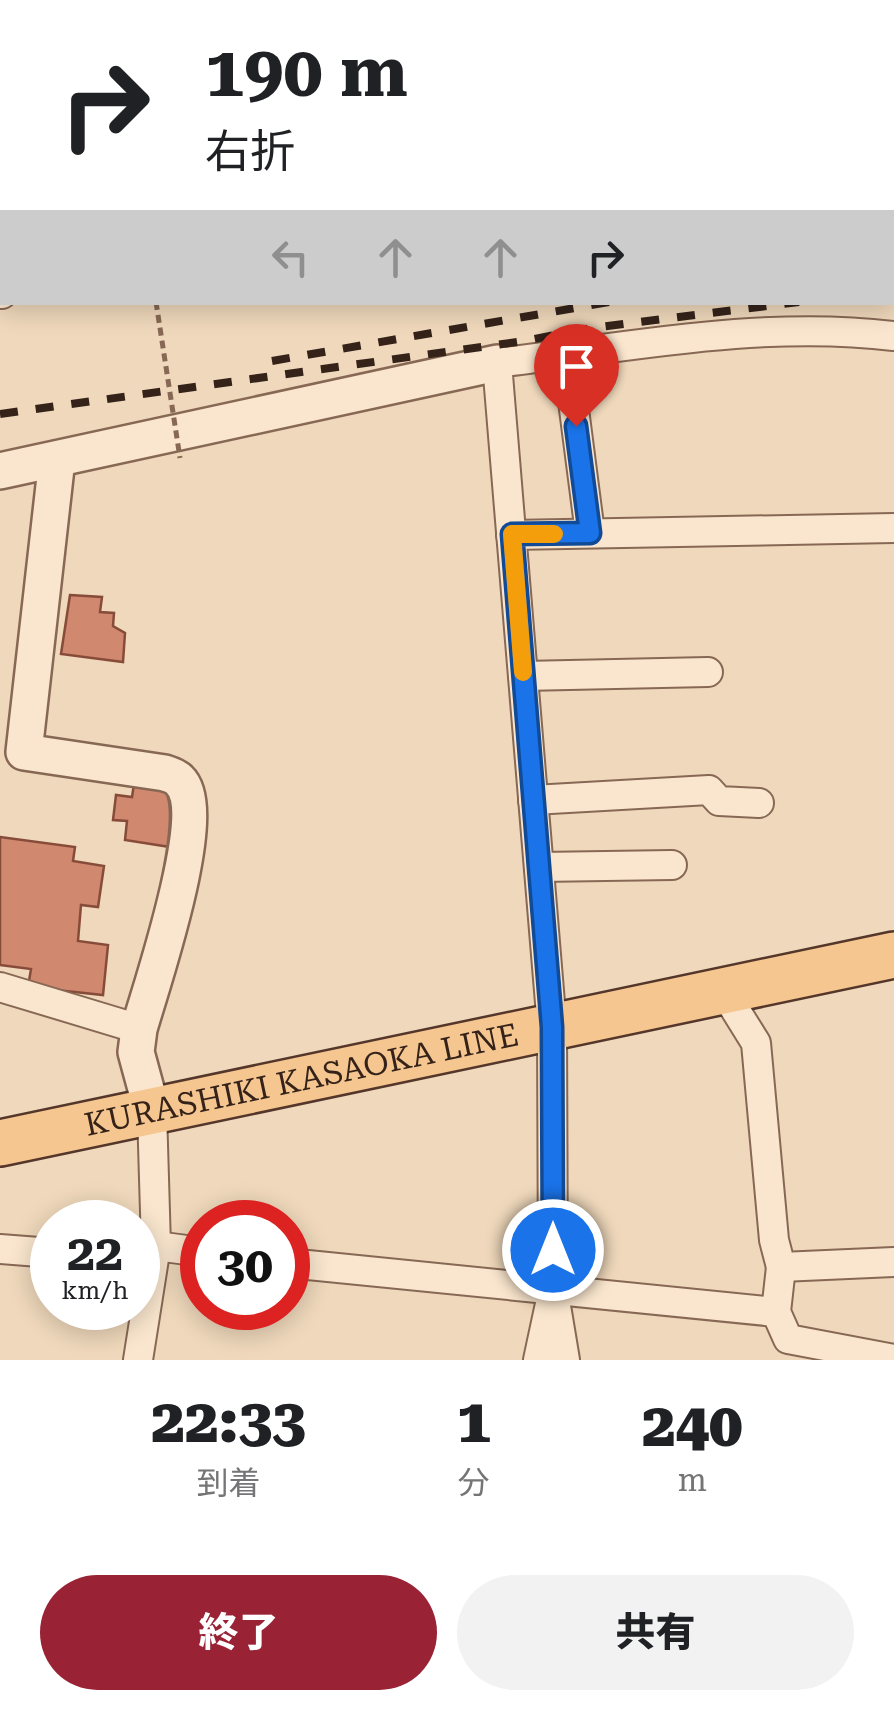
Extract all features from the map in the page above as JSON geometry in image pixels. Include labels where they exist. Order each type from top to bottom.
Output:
[{"type":"main road","name":"KURASHIKI KASAOKA LINE","points":[[0,1144],[894,954]]},
{"type":"street","points":[[0,471],[497,363],[774,331],[894,336]]},
{"type":"street","points":[[567,355],[590,533]]},
{"type":"street","points":[[497,363],[552,1027],[553,1288],[565,1360]]},
{"type":"street","points":[[57,459],[24,752],[165,773],[180,780],[188,797],[190,820],[181,883],[139,1029],[136,1052],[152,1111],[149,1200]]},
{"type":"street","points":[[512,534],[894,528]]},
{"type":"street","points":[[523,676],[708,672]]},
{"type":"street","points":[[534,800],[709,790],[719,801],[758,803]]},
{"type":"street","points":[[539,867],[672,865]]},
{"type":"street","points":[[0,987],[139,1029]]},
{"type":"street","points":[[723,990],[756,1042],[774,1240],[781,1268],[776,1312],[788,1339],[894,1359]]},
{"type":"street","points":[[0,1249],[30,1251]]},
{"type":"street","points":[[781,1268],[894,1262]]},
{"type":"street","points":[[310,1266],[776,1312]]},
{"type":"street","points":[[538,1360],[553,1288]]},
{"type":"street","points":[[138,1360],[140,1330]]},
{"type":"path","points":[[156,305],[180,458]]},
{"type":"building","points":[[70,595],[102,597],[100,612],[114,613],[113,626],[125,633],[123,662],[61,654]]},
{"type":"building","points":[[134,784],[178,790],[170,847],[125,840],[127,821],[113,820],[116,795],[132,797]]},
{"type":"building","points":[[0,837],[75,847],[73,861],[104,866],[98,907],[81,905],[78,941],[108,945],[103,995],[28,987],[31,969],[0,965]]},
{"type":"railway","points":[[272,361],[592,305]]},
{"type":"railway","points":[[0,414],[775,305]]},
{"type":"slow traffic","points":[[523,672],[512,534],[554,534]]},
{"type":"route","points":[[553,1250],[552,1027],[512,534],[590,533],[576,426]]}]
